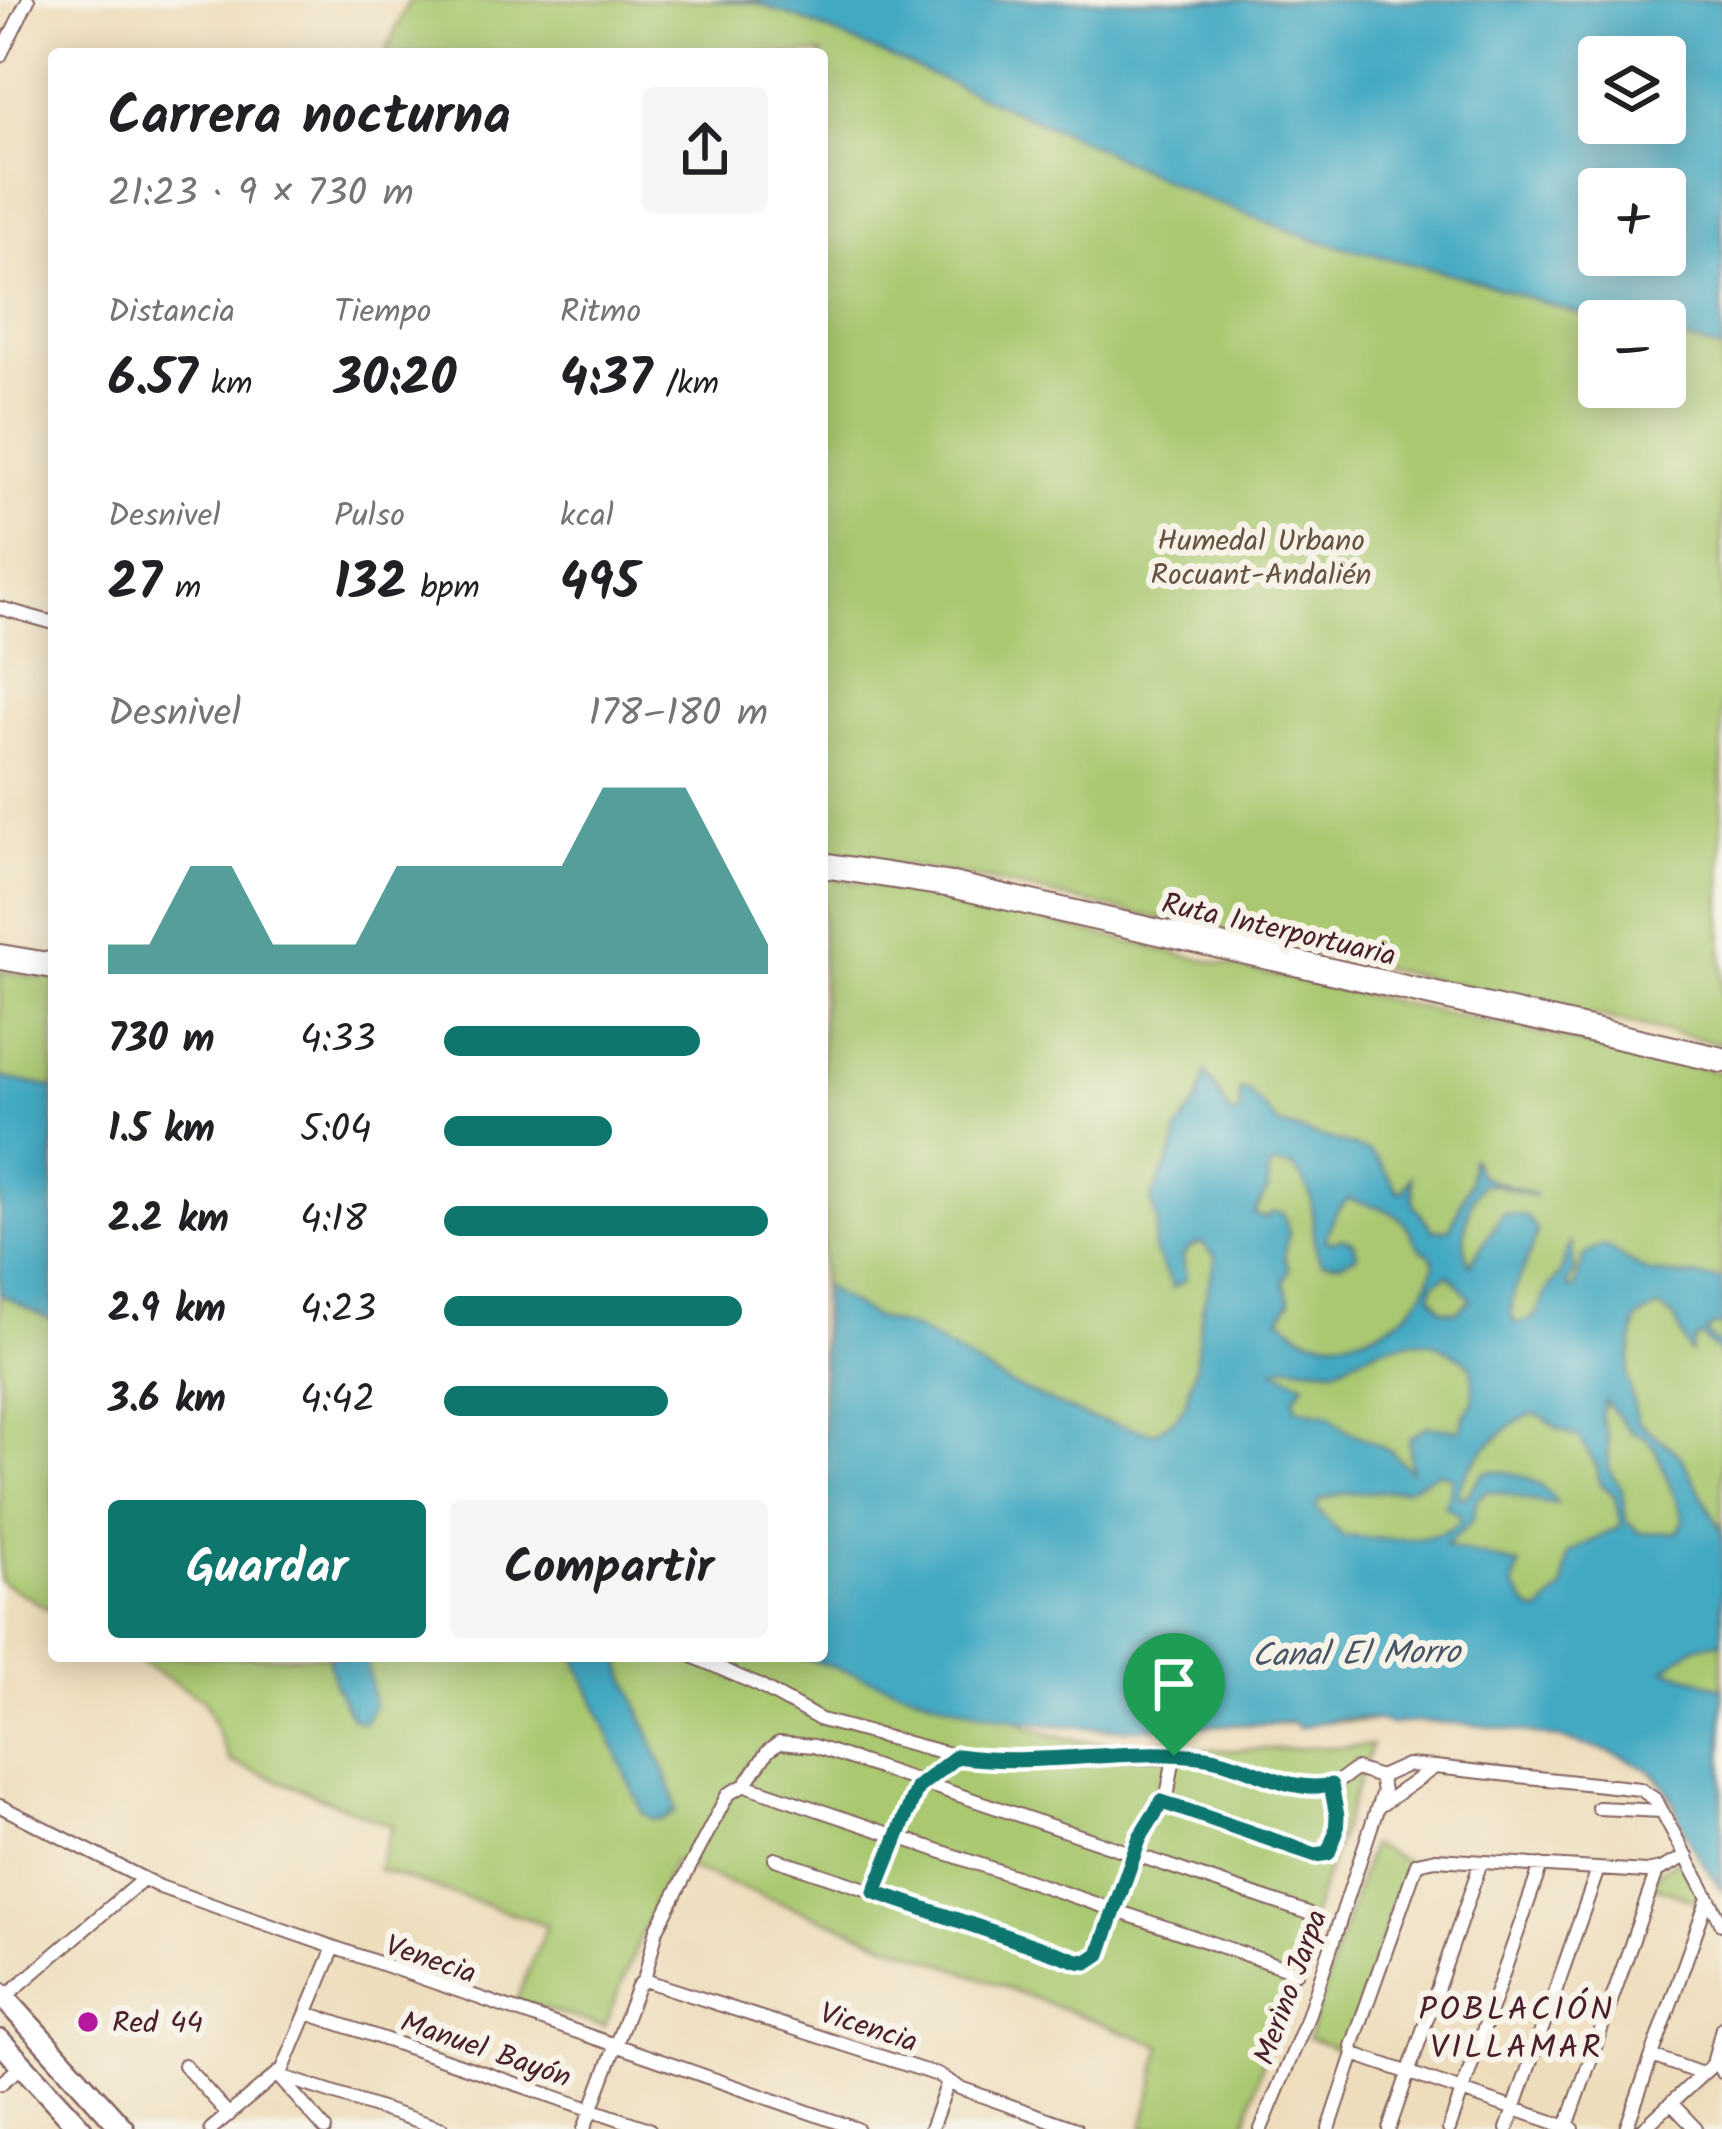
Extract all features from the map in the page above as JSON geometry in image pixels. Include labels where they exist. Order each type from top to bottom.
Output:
[{"type":"highway","name":"Ruta Interportuaria","points":[[828,866],[952,885],[1722,1060]]},
{"type":"highway","points":[[0,958],[48,964]]},
{"type":"main road","points":[[2,1995],[123,2129]]},
{"type":"main road","points":[[0,2041],[81,2129]]},
{"type":"main road","points":[[23,2065],[41,2056],[58,2056]]},
{"type":"street","points":[[0,56],[28,0]]},
{"type":"street","points":[[0,608],[48,621]]},
{"type":"street","points":[[706,1662],[811,1716],[957,1756],[1219,1759],[1297,1785],[1331,1785],[1356,1769],[1381,1784],[1407,1765],[1634,1788],[1659,1806],[1722,1924]]},
{"type":"street","points":[[584,2129],[644,1980],[657,1929],[728,1794],[745,1785],[768,1751],[784,1742],[814,1746],[1308,1913]]},
{"type":"street","points":[[875,1892],[921,1783],[957,1756]]},
{"type":"street","points":[[775,1859],[1083,1962],[1099,1954],[1144,1828],[1171,1784],[1174,1756]]},
{"type":"street","points":[[1378,1807],[1435,1767]]},
{"type":"street","name":"Merino Jarpa","points":[[1261,2129],[1307,2018],[1378,1807],[1381,1784]]},
{"type":"street","points":[[745,1785],[1297,1972]]},
{"type":"street","points":[[1162,1802],[1324,1856],[1336,1833],[1331,1785]]},
{"type":"street","name":"Venecia","points":[[0,1806],[142,1880],[857,2129]]},
{"type":"street","points":[[1598,1808],[1659,1806]]},
{"type":"street","points":[[1329,2129],[1412,1868],[1421,1860],[1657,1871],[1687,1856]]},
{"type":"street","points":[[1389,2129],[1481,1862]]},
{"type":"street","points":[[1449,2129],[1541,1865]]},
{"type":"street","points":[[1507,2129],[1598,1869]]},
{"type":"street","points":[[1354,2054],[1569,2128],[1657,1871]]},
{"type":"street","points":[[2,1995],[142,1880]]},
{"type":"street","points":[[1626,2129],[1708,1898]]},
{"type":"street","points":[[211,2129],[285,2065],[333,1950]]},
{"type":"street","name":"Vicencia","points":[[644,1980],[916,2068],[1076,2129]]},
{"type":"street","name":"Manuel Bayón","points":[[307,2013],[650,2129]]},
{"type":"street","points":[[1642,2129],[1719,2064],[1722,2028]]},
{"type":"street","points":[[1652,2056],[1702,2074]]},
{"type":"street","points":[[0,2084],[23,2065]]},
{"type":"street","points":[[184,2065],[229,2115]]},
{"type":"street","points":[[277,2075],[325,2129]]},
{"type":"street","points":[[277,2075],[443,2129]]},
{"type":"street","points":[[932,2129],[948,2082]]},
{"type":"street","points":[[1671,2103],[1696,2129]]},
{"type":"green space","name":"Humedal Urbano Rocuant-Andalién","points":[[409,0],[996,0],[1578,246],[1578,276],[1686,276],[1686,267],[1722,272],[1722,1044],[973,877],[828,854],[828,48],[388,48]]},
{"type":"green space","points":[[828,877],[997,909],[1187,956],[1510,1027],[1523,1025],[1527,1031],[1722,1073],[1722,1891],[1690,1842],[1665,1786],[1649,1770],[1664,1772],[1592,1744],[1516,1726],[1399,1720],[1102,1729],[1008,1716],[1084,1742],[1132,1747],[1371,1746],[1271,2033],[1244,2129],[1143,2129],[1162,2046],[672,1862],[604,2026],[516,2001],[547,1925],[378,1869],[392,1826],[230,1761],[204,1700],[140,1662],[828,1662]]},
{"type":"green space","points":[[0,971],[48,976],[48,1609],[0,1581]]},
{"type":"green space","points":[[1371,1845],[1408,1863],[1344,2052],[1308,2038]]},
{"type":"green space","points":[[1686,1858],[1705,1904],[1653,1886],[1658,1871]]},
{"type":"water","points":[[711,0],[1722,0],[1722,350],[1686,341],[1686,300],[1578,300],[1578,314],[1464,277],[1318,241],[1195,195],[1071,135],[756,3]]},
{"type":"water","name":"Canal El Morro","points":[[1206,1073],[1232,1116],[1240,1111],[1240,1090],[1249,1091],[1278,1124],[1368,1151],[1398,1191],[1403,1191],[1411,1177],[1414,1205],[1433,1230],[1450,1228],[1470,1181],[1471,1156],[1480,1176],[1536,1197],[1482,1184],[1466,1224],[1470,1264],[1503,1213],[1526,1216],[1537,1230],[1512,1301],[1515,1323],[1536,1315],[1561,1272],[1571,1243],[1575,1272],[1567,1283],[1570,1289],[1575,1288],[1584,1255],[1603,1245],[1649,1273],[1722,1279],[1722,1325],[1710,1327],[1706,1334],[1722,1347],[1722,1364],[1717,1351],[1701,1336],[1694,1340],[1691,1353],[1674,1317],[1659,1307],[1636,1320],[1627,1377],[1638,1422],[1680,1455],[1722,1532],[1722,1643],[1696,1646],[1665,1669],[1722,1688],[1722,1891],[1691,1844],[1659,1778],[1609,1752],[1572,1742],[1488,1727],[1390,1725],[1358,1718],[1300,1728],[1291,1722],[1136,1728],[1043,1724],[949,1704],[815,1662],[828,1662],[828,1290],[873,1317],[917,1330],[1011,1385],[1089,1418],[1154,1433],[1176,1418],[1186,1403],[1216,1258],[1202,1243],[1190,1247],[1183,1256],[1186,1279],[1173,1288],[1153,1248],[1157,1222],[1151,1200],[1174,1151],[1177,1132],[1198,1100]],"holes":[[[1274,1165],[1292,1167],[1309,1192],[1316,1250],[1322,1262],[1341,1263],[1357,1255],[1354,1243],[1343,1238],[1325,1240],[1336,1211],[1349,1199],[1400,1219],[1434,1264],[1417,1300],[1404,1314],[1371,1333],[1332,1340],[1307,1336],[1280,1318],[1290,1301],[1284,1282],[1289,1232],[1283,1213],[1264,1218],[1254,1214]],[[1449,1274],[1471,1300],[1456,1312],[1441,1309],[1431,1295],[1434,1283]],[[1432,1342],[1472,1368],[1474,1403],[1461,1430],[1427,1426],[1409,1439],[1411,1471],[1391,1451],[1346,1430],[1329,1415],[1296,1408],[1295,1396],[1305,1383],[1274,1369],[1287,1365],[1335,1368],[1382,1347]],[[1605,1401],[1631,1432],[1645,1437],[1655,1448],[1684,1520],[1678,1532],[1640,1533],[1626,1520],[1622,1489],[1609,1468],[1608,1437],[1601,1417]],[[1542,1416],[1580,1438],[1601,1484],[1614,1495],[1621,1526],[1568,1553],[1563,1588],[1540,1613],[1530,1609],[1513,1585],[1520,1565],[1445,1546],[1472,1521],[1477,1499],[1487,1491],[1557,1503],[1535,1482],[1504,1472],[1484,1472],[1466,1496],[1458,1496],[1476,1460],[1522,1419]],[[1439,1472],[1452,1477],[1444,1506],[1459,1514],[1460,1522],[1420,1538],[1342,1536],[1316,1507],[1320,1500],[1341,1494],[1407,1489]]]},
{"type":"water","points":[[0,1077],[48,1087],[48,1318],[0,1294]]},
{"type":"water","points":[[329,1662],[367,1662],[374,1705],[364,1723],[352,1718]]},
{"type":"water","points":[[578,1662],[620,1662],[676,1811],[663,1819],[643,1813]]},
{"type":"place","name":"Red 44","points":[[88,2022]]},
{"type":"district","name":"POBLACIÓN VILLAMAR","points":[[1517,2027]]},
{"type":"route","points":[[957,1756],[1007,1760],[1174,1756],[1219,1759],[1297,1785],[1331,1785],[1337,1816],[1333,1845],[1324,1856],[1316,1855],[1162,1802],[1140,1837],[1099,1954],[1087,1962],[875,1892],[917,1788],[957,1756]]}]
